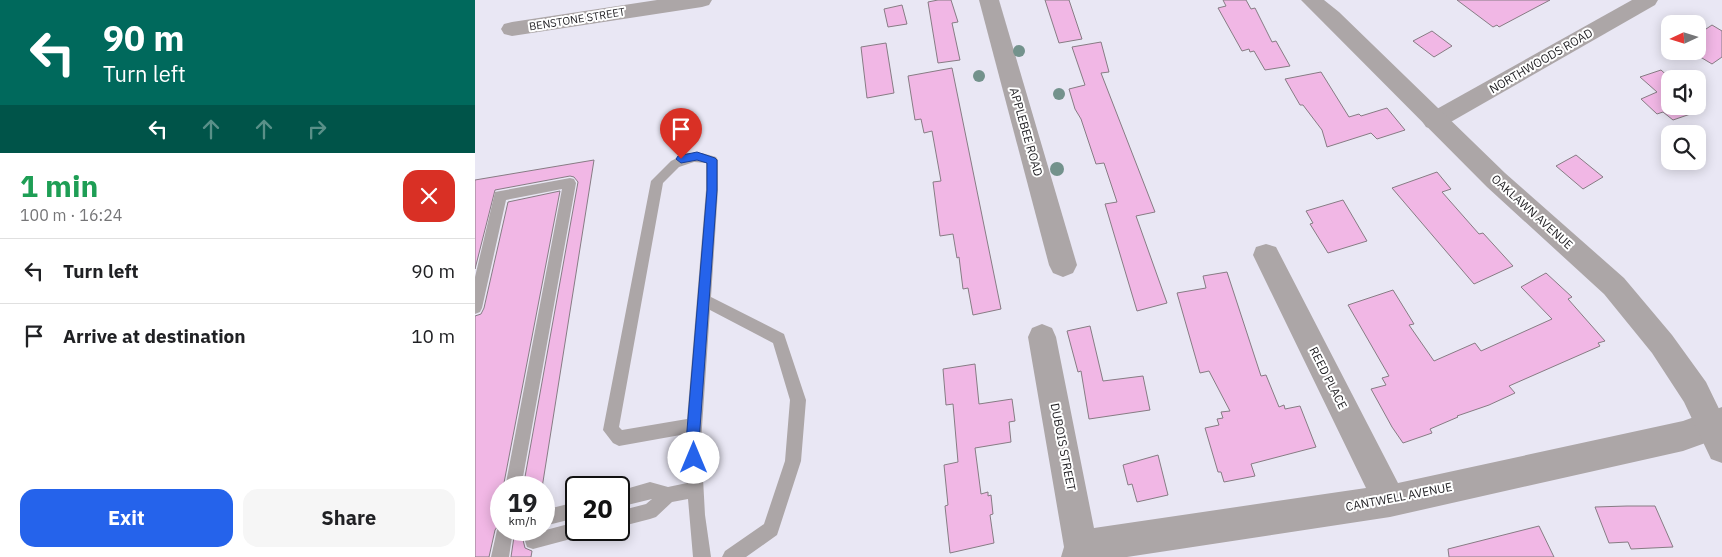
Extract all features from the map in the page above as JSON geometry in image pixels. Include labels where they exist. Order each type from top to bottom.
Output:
[{"type":"street","name":"BENSTONE STREET","points":[[512,30],[702,0]]},
{"type":"street","name":"APPLEBEE ROAD","points":[[989,0],[1063,265]]},
{"type":"street","name":"OAKLAWN AVENUE","points":[[1311,0],[1331,17],[1434,121],[1496,180],[1614,286],[1632,306],[1677,365],[1719,432]]},
{"type":"street","name":"NORTHWOODS ROAD","points":[[1434,121],[1648,0]]},
{"type":"street","name":"REED PLACE","points":[[1266,255],[1390,501]]},
{"type":"street","name":"DUBOIS STREET","points":[[1042,337],[1080,552]]},
{"type":"street","name":"CANTWELL AVENUE","points":[[1080,552],[1390,501],[1683,436],[1719,432]]},
{"type":"lane","points":[[694,425],[619,438],[611,430],[657,181],[671,166],[681,159],[697,156],[712,160],[712,190],[693,442],[695,490],[702,557]]},
{"type":"lane","points":[[475,308],[500,196],[570,183],[515,476]]},
{"type":"lane","points":[[704,300],[779,338],[798,400],[793,461],[771,529],[731,557]]},
{"type":"lane","points":[[630,495],[650,490],[668,495],[695,490]]},
{"type":"lane","points":[[630,516],[650,511],[668,495]]},
{"type":"lane","points":[[499,557],[503,541]]},
{"type":"building","points":[[951,0],[958,22],[952,23],[960,60],[938,63],[928,2]]},
{"type":"building","points":[[1045,0],[1069,0],[1082,39],[1059,43]]},
{"type":"building","points":[[1223,0],[1246,0],[1251,9],[1255,8],[1272,42],[1276,41],[1290,66],[1265,70],[1254,51],[1250,52],[1249,49],[1242,51],[1218,8],[1226,6]]},
{"type":"building","points":[[1457,0],[1550,0],[1499,27],[1497,25],[1493,27]]},
{"type":"building","points":[[902,5],[907,24],[888,27],[884,9]]},
{"type":"building","points":[[1712,25],[1722,31],[1722,57],[1712,64],[1705,60],[1706,29]]},
{"type":"building","points":[[1432,31],[1452,46],[1434,57],[1413,41]]},
{"type":"building","points":[[1101,42],[1109,72],[1101,73],[1155,212],[1136,216],[1167,303],[1137,311],[1105,204],[1117,202],[1104,163],[1096,164],[1069,89],[1085,85],[1072,47]]},
{"type":"building","points":[[886,43],[894,93],[867,98],[861,47]]},
{"type":"building","points":[[952,68],[1001,309],[973,315],[968,288],[963,289],[959,257],[957,258],[953,234],[940,236],[933,182],[941,181],[932,131],[924,133],[921,119],[915,120],[908,76]]},
{"type":"building","points":[[1661,70],[1661,113],[1657,114],[1641,99],[1657,92],[1640,77]]},
{"type":"building","points":[[1321,72],[1349,117],[1359,114],[1361,116],[1387,108],[1405,130],[1377,139],[1371,133],[1327,147],[1322,130],[1303,105],[1300,105],[1285,79]]},
{"type":"building","points":[[1667,115],[1688,115],[1673,120]]},
{"type":"building","points":[[1576,155],[1603,177],[1583,189],[1556,166]]},
{"type":"building","points":[[594,160],[544,476],[525,476],[578,182],[574,177],[570,176],[495,190],[475,269],[475,180]]},
{"type":"building","points":[[1437,172],[1451,189],[1442,192],[1479,234],[1483,233],[1513,266],[1474,284],[1392,188]]},
{"type":"building","points":[[560,191],[505,476],[490,476],[490,541],[493,541],[489,557],[475,557],[475,316],[481,314],[484,308],[508,202]]},
{"type":"building","points":[[1343,200],[1367,241],[1328,253],[1310,224],[1313,223],[1306,211]]},
{"type":"building","points":[[1227,272],[1261,376],[1266,375],[1279,407],[1284,405],[1285,409],[1300,406],[1316,447],[1251,464],[1255,476],[1224,482],[1221,472],[1218,472],[1205,428],[1219,425],[1217,419],[1223,418],[1221,412],[1230,411],[1209,371],[1200,373],[1177,293],[1206,288],[1203,276]]},
{"type":"building","points":[[1546,273],[1572,297],[1568,299],[1605,341],[1598,343],[1600,346],[1509,386],[1515,393],[1430,429],[1432,433],[1403,443],[1371,389],[1386,385],[1382,378],[1389,376],[1348,305],[1393,290],[1414,324],[1409,325],[1434,361],[1475,343],[1481,351],[1552,319],[1521,287]]},
{"type":"building","points":[[1090,326],[1103,381],[1143,376],[1150,410],[1089,419],[1081,371],[1078,372],[1067,331]]},
{"type":"building","points":[[975,364],[979,404],[1012,399],[1015,421],[1009,422],[1011,442],[975,448],[981,494],[988,492],[988,496],[991,495],[993,514],[990,515],[994,543],[950,553],[945,506],[948,505],[944,465],[958,462],[953,404],[946,405],[943,369]]},
{"type":"building","points":[[1158,455],[1168,495],[1137,502],[1132,484],[1128,485],[1123,465]]},
{"type":"building","points":[[1655,506],[1673,547],[1631,549],[1628,542],[1609,543],[1595,507]]},
{"type":"building","points":[[1539,526],[1554,557],[1449,557],[1448,549]]},
{"type":"building","points":[[513,541],[523,541],[525,548],[532,551],[531,557],[511,557]]},
{"type":"route","points":[[681,159],[697,156],[712,160],[712,190],[693,442],[694,458]]}]
